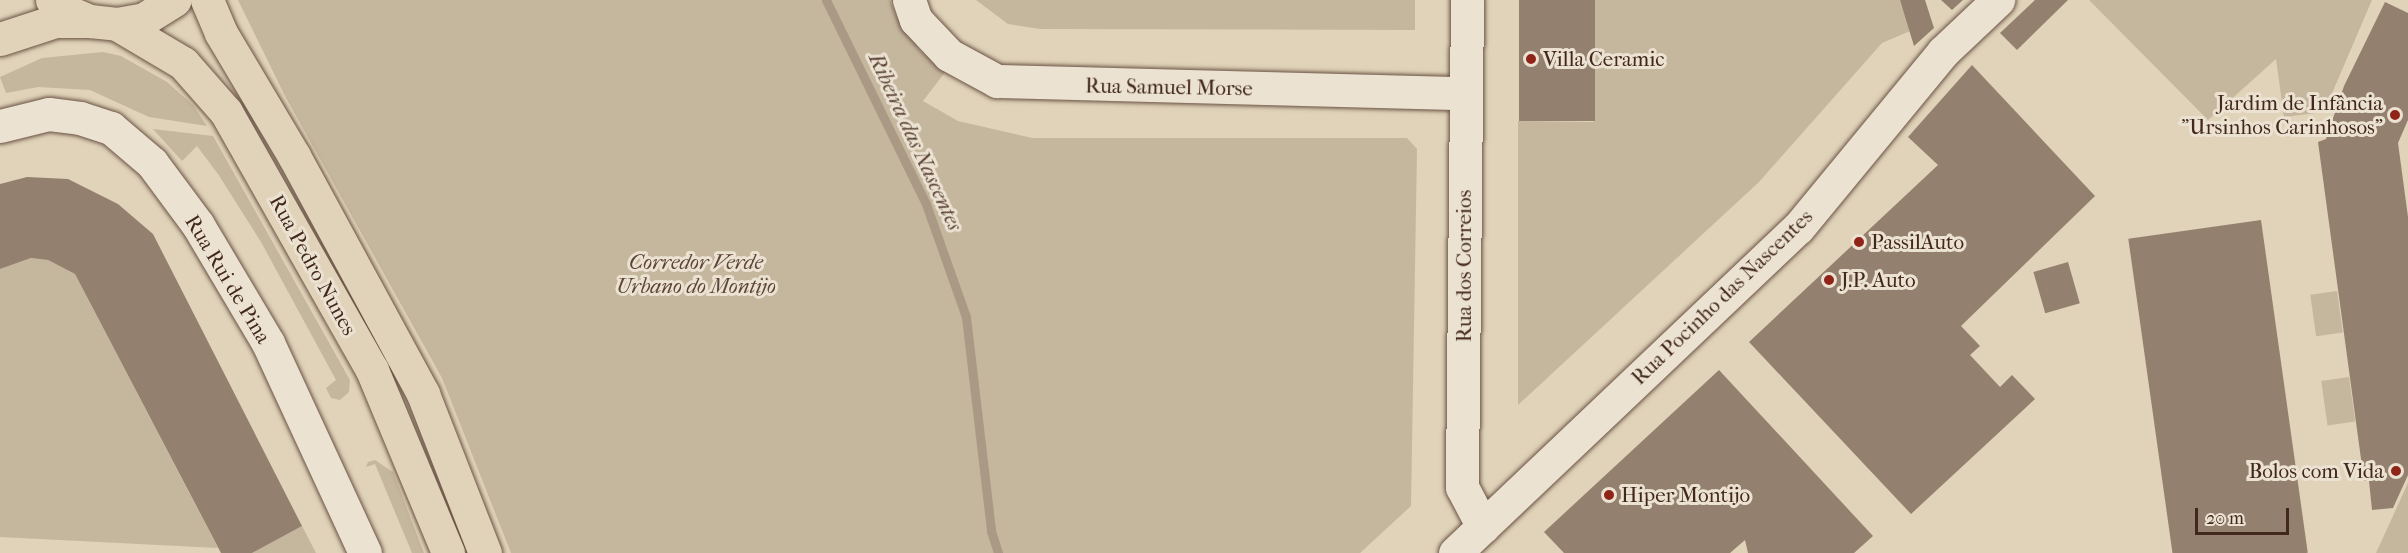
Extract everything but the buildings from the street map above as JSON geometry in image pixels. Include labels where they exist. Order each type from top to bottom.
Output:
[{"type":"main road","name":"Rua Pedro Nunes","points":[[52,0],[66,11],[104,23],[183,63],[226,112],[372,370],[448,553]]},
{"type":"main road","points":[[0,39],[55,21],[104,23],[144,19],[174,0]]},
{"type":"main road","name":"Rua Pedro Nunes","points":[[207,0],[221,33],[294,156],[423,394],[485,553]]},
{"type":"street","name":"Rua Samuel Morse","points":[[909,0],[916,20],[949,55],[996,81],[1466,93]]},
{"type":"street","name":"Rua dos Correios","points":[[1467,0],[1462,487],[1483,527]]},
{"type":"street","name":"Rua Pocinho das Nascentes","points":[[1455,553],[1798,228],[1943,52],[1998,0]]},
{"type":"street","name":"Rua Rui de Pina","points":[[0,126],[49,114],[80,118],[111,128],[152,163],[198,225],[268,343],[365,553]]},
{"type":"green space","name":"Corredor Verde Urbano do Montijo","points":[[238,0],[890,0],[896,16],[920,51],[946,71],[923,101],[958,121],[1032,138],[1407,138],[1417,149],[1411,506],[1360,553],[511,553],[442,378],[285,96]]},
{"type":"green space","points":[[976,0],[1415,0],[1415,30],[1040,29],[1008,24]]},
{"type":"green space","points":[[1595,0],[1900,0],[1910,31],[1882,43],[1759,182],[1518,405],[1518,121],[1594,122]]},
{"type":"green space","points":[[2089,0],[2372,0],[2324,112],[2284,117],[2276,59],[2208,120]]},
{"type":"green space","points":[[103,52],[121,56],[167,82],[193,105],[207,126],[149,117],[90,90],[38,87],[6,93],[0,77],[42,58]]},
{"type":"green space","points":[[153,129],[213,136],[350,380],[349,392],[340,400],[331,398],[326,388],[336,380],[261,242],[218,174],[197,146],[182,161]]},
{"type":"green space","points":[[31,258],[48,260],[75,274],[218,548],[0,537],[0,269]]},
{"type":"green space","points":[[2337,291],[2343,333],[2316,336],[2310,295]]},
{"type":"green space","points":[[2349,377],[2355,422],[2328,425],[2321,381]]},
{"type":"green space","points":[[375,460],[393,472],[424,553],[412,553],[375,464],[366,467],[368,462]]},
{"type":"green space","points":[[2408,483],[2408,553],[2376,553]]},
{"type":"green space","points":[[302,526],[316,553],[252,553]]},
{"type":"waterway","name":"Ribeira das Nascentes","points":[[826,0],[926,204],[966,317],[991,531],[998,553]]},
{"type":"place","name":"Villa Ceramic","points":[[1531,59]]},
{"type":"place","name":"Jardim de Infância \"Ursinhos Carinhosos\"","points":[[2395,115]]},
{"type":"place","name":"PassilAuto","points":[[1859,242]]},
{"type":"place","name":"J.P. Auto","points":[[1829,280]]},
{"type":"place","name":"Bolos com Vida","points":[[2396,471]]},
{"type":"place","name":"Hiper Montijo","points":[[1609,495]]}]
